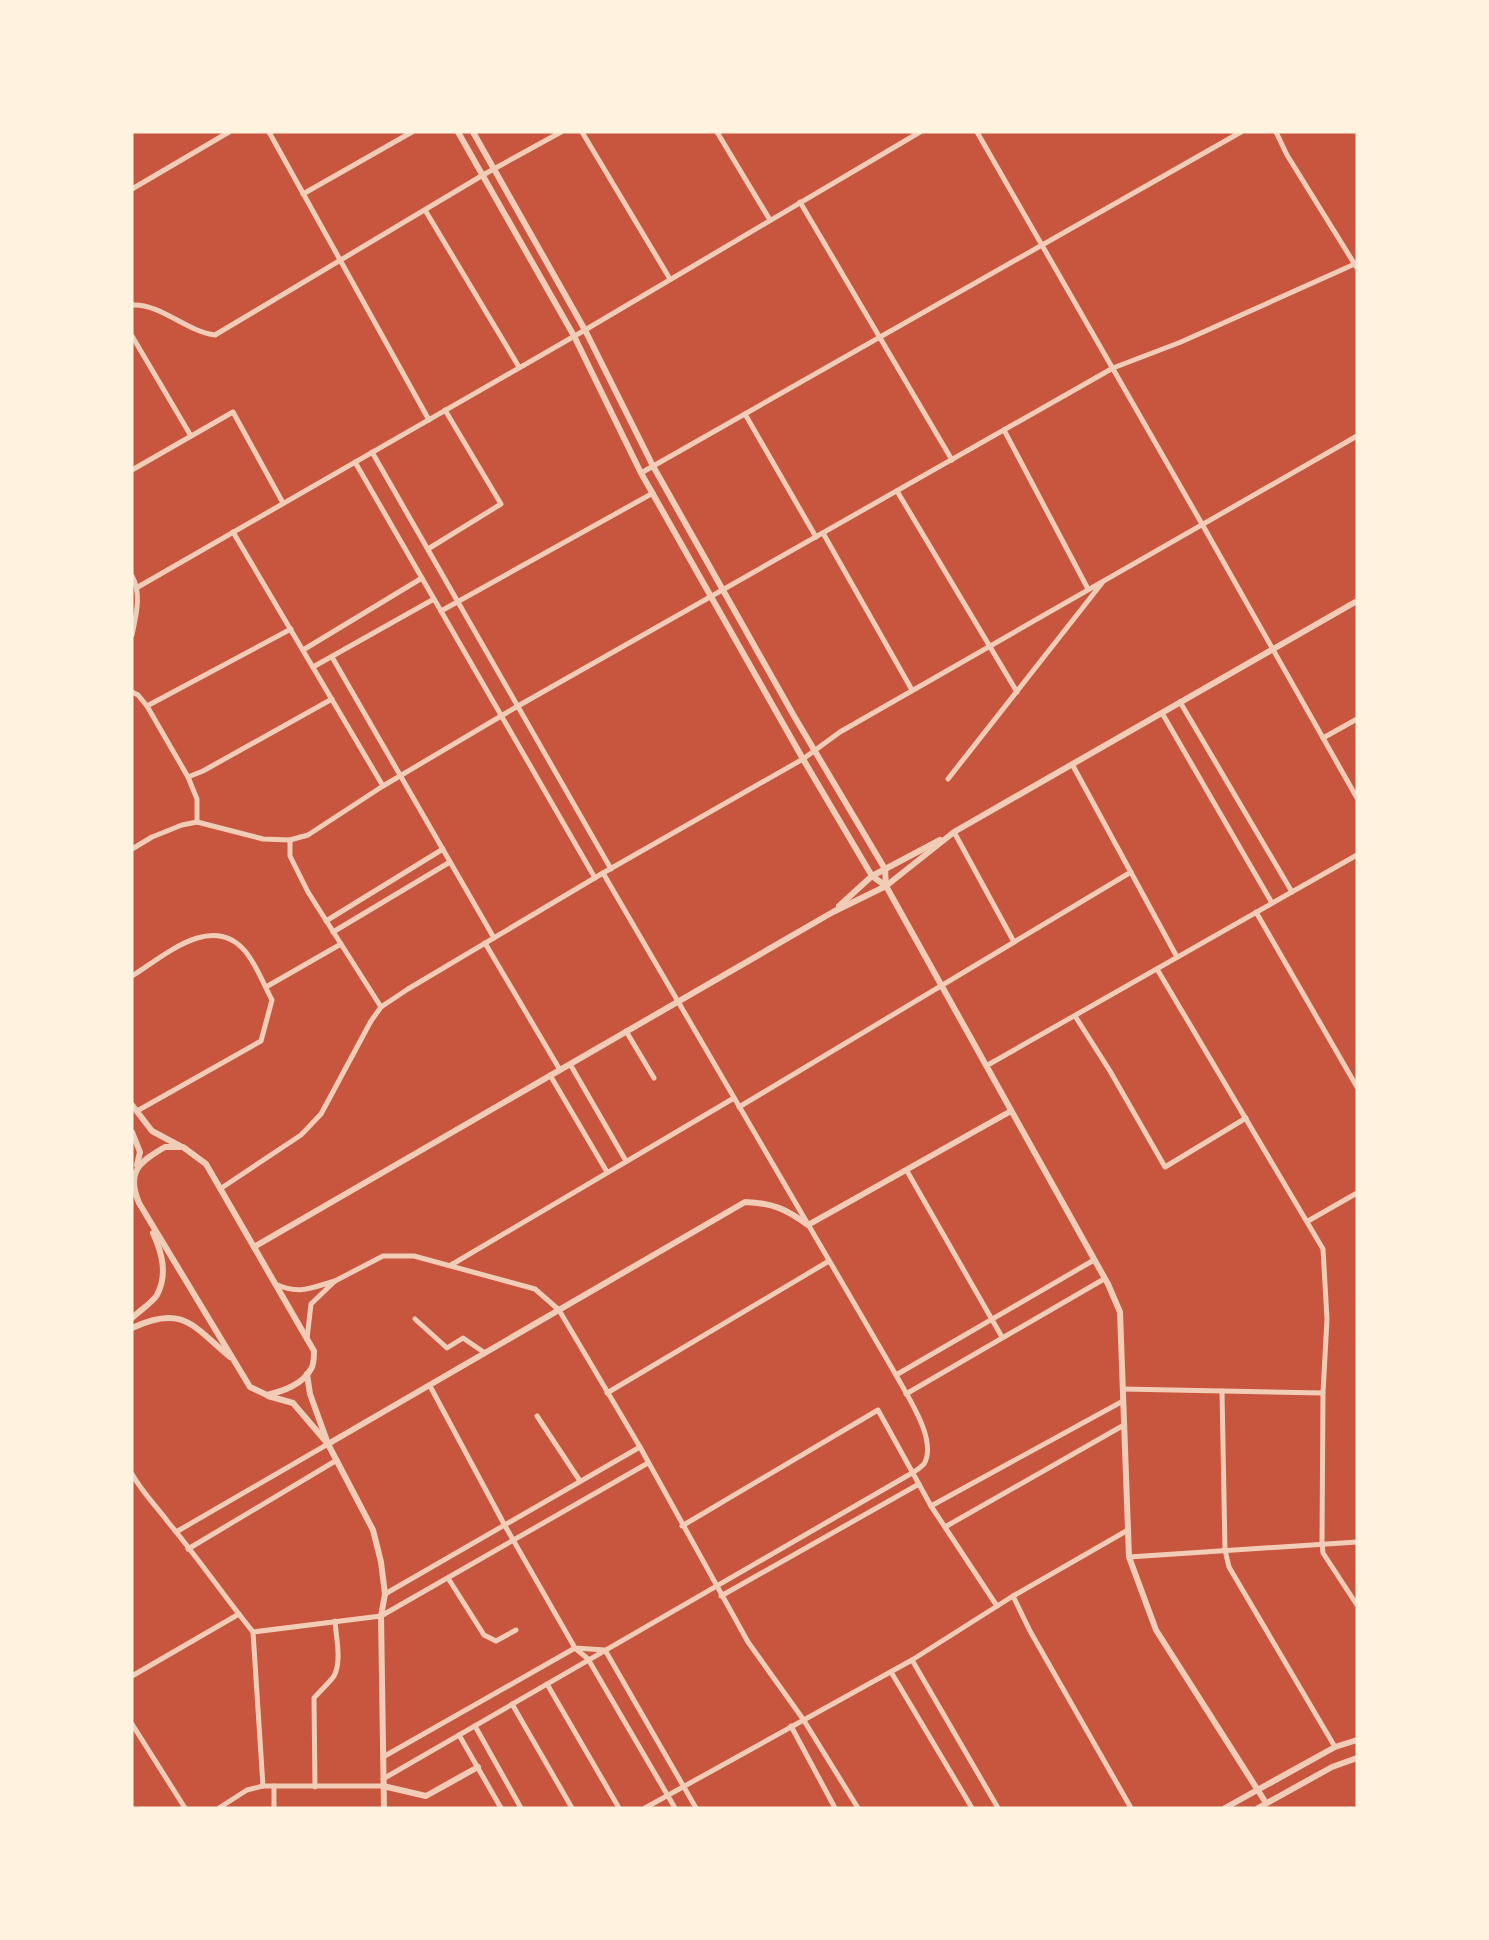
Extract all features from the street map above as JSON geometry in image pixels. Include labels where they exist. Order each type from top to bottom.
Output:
[{"type":"street","points":[[132,189],[229,132]]},
{"type":"street","points":[[278,132],[270,134],[429,420]]},
{"type":"street","points":[[303,194],[412,132]]},
{"type":"street","points":[[458,132],[574,336],[641,473],[711,597],[872,876],[886,886]]},
{"type":"street","points":[[473,132],[585,330],[653,466],[814,750],[885,869],[886,886],[1094,1260],[1120,1312],[1129,1557],[1156,1630],[1266,1803]]},
{"type":"street","points":[[132,305],[138,304],[167,315],[202,334],[215,335],[483,175],[561,132]]},
{"type":"street","points":[[582,132],[670,279]]},
{"type":"street","points":[[717,132],[770,220]]},
{"type":"street","points":[[138,587],[585,330],[920,132]]},
{"type":"street","points":[[977,132],[1357,798]]},
{"type":"street","points":[[641,473],[1241,132]]},
{"type":"street","points":[[132,849],[162,833],[197,822],[263,839],[290,840],[308,835],[382,786],[518,706],[1113,369],[1181,342],[1356,265],[1287,155],[1276,132]]},
{"type":"street","points":[[800,202],[952,460]]},
{"type":"street","points":[[425,210],[519,367]]},
{"type":"street","points":[[132,336],[191,436]]},
{"type":"street","points":[[428,549],[501,504],[445,410]]},
{"type":"street","points":[[132,470],[233,412],[284,503]]},
{"type":"street","points":[[745,414],[816,537]]},
{"type":"street","points":[[1004,430],[1088,589]]},
{"type":"street","points":[[220,1189],[301,1136],[321,1114],[371,1021],[381,1008],[408,989],[603,873],[803,759],[840,732],[989,645],[1357,436]]},
{"type":"street","points":[[372,452],[611,869]]},
{"type":"street","points":[[355,462],[595,878]]},
{"type":"street","points":[[897,491],[1017,692]]},
{"type":"street","points":[[441,611],[653,494]]},
{"type":"street","points":[[233,532],[382,786]]},
{"type":"street","points":[[823,533],[912,690]]},
{"type":"street","points":[[132,576],[138,587],[132,635]]},
{"type":"street","points":[[303,650],[422,579]]},
{"type":"street","points":[[948,778],[1105,579]]},
{"type":"street","points":[[314,667],[434,599]]},
{"type":"street","points":[[833,912],[872,876],[954,832],[1357,601]]},
{"type":"street","points":[[147,706],[291,629]]},
{"type":"street","points":[[332,657],[494,938]]},
{"type":"street","points":[[132,693],[138,695],[147,706],[188,777],[197,799],[197,822]]},
{"type":"street","points":[[188,777],[203,771],[332,699]]},
{"type":"street","points":[[1180,702],[1292,892]]},
{"type":"street","points":[[1162,712],[1272,903]]},
{"type":"street","points":[[1323,738],[1357,718]]},
{"type":"street","points":[[1072,764],[1177,957]]},
{"type":"street","points":[[254,1247],[833,912],[886,886],[954,832]]},
{"type":"street","points":[[954,832],[1014,942]]},
{"type":"street","points":[[290,840],[290,856],[308,892],[381,1008]]},
{"type":"street","points":[[326,921],[443,849]]},
{"type":"street","points":[[986,1066],[1357,855]]},
{"type":"street","points":[[333,932],[450,862]]},
{"type":"street","points":[[739,1107],[1131,872]]},
{"type":"street","points":[[383,1783],[588,1659],[912,1473],[923,1464],[927,1452],[926,1437],[921,1421],[896,1375],[603,873]]},
{"type":"street","points":[[1256,912],[1357,1087]]},
{"type":"street","points":[[132,976],[190,939],[215,934],[232,939],[246,952],[272,1000],[261,1041],[137,1111]]},
{"type":"street","points":[[485,943],[560,1070]]},
{"type":"street","points":[[266,987],[341,944]]},
{"type":"street","points":[[1157,969],[1323,1249],[1328,1319],[1323,1393],[1322,1543],[1323,1553],[1357,1605]]},
{"type":"street","points":[[1076,1016],[1165,1167],[1246,1118]]},
{"type":"street","points":[[626,1031],[654,1078]]},
{"type":"street","points":[[570,1064],[626,1161]]},
{"type":"street","points":[[550,1076],[607,1173]]},
{"type":"street","points":[[451,1266],[734,1098]]},
{"type":"street","points":[[132,1105],[152,1131],[183,1147],[206,1164],[314,1351],[313,1368],[300,1382],[283,1391],[267,1395]]},
{"type":"street","points":[[808,1225],[1011,1111]]},
{"type":"street","points":[[132,1132],[140,1152],[132,1188],[161,1251],[164,1271],[156,1296],[132,1318]]},
{"type":"street","points":[[135,1175],[141,1163],[165,1147],[183,1147]]},
{"type":"street","points":[[907,1171],[1002,1337]]},
{"type":"street","points":[[1308,1221],[1357,1193]]},
{"type":"street","points":[[176,1532],[745,1202],[766,1203],[789,1211],[808,1225]]},
{"type":"street","points":[[146,1216],[250,1387],[292,1403],[328,1444]]},
{"type":"street","points":[[275,1284],[291,1290],[307,1289],[335,1281],[383,1256],[414,1256],[535,1289],[559,1310],[640,1447],[748,1642],[803,1719],[858,1808]]},
{"type":"street","points":[[896,1375],[1094,1260]]},
{"type":"street","points":[[607,1393],[829,1261]]},
{"type":"street","points":[[906,1394],[1104,1279]]},
{"type":"street","points":[[307,1339],[311,1304],[335,1281]]},
{"type":"street","points":[[132,1328],[169,1317],[191,1323],[234,1360]]},
{"type":"street","points":[[416,1319],[447,1348],[463,1338],[485,1353]]},
{"type":"street","points":[[307,1374],[310,1394],[328,1444],[373,1530],[381,1562],[385,1594],[381,1616],[384,1808]]},
{"type":"street","points":[[430,1386],[504,1524],[575,1648],[588,1659],[675,1808]]},
{"type":"street","points":[[1123,1389],[1323,1393]]},
{"type":"street","points":[[1222,1391],[1225,1550],[1229,1567],[1335,1747]]},
{"type":"street","points":[[931,1506],[1123,1401]]},
{"type":"street","points":[[682,1526],[878,1410],[931,1506],[997,1606]]},
{"type":"street","points":[[537,1416],[580,1481]]},
{"type":"street","points":[[945,1527],[1124,1425]]},
{"type":"street","points":[[385,1594],[640,1447]]},
{"type":"street","points":[[188,1549],[337,1460]]},
{"type":"street","points":[[253,1632],[381,1616],[648,1463]]},
{"type":"street","points":[[132,1474],[140,1489],[253,1632],[263,1786]]},
{"type":"street","points":[[721,1596],[918,1484]]},
{"type":"street","points":[[132,1494],[140,1489]]},
{"type":"street","points":[[645,1808],[912,1660],[1013,1596],[1128,1530]]},
{"type":"street","points":[[1129,1557],[1357,1542]]},
{"type":"street","points":[[448,1578],[484,1635],[496,1641],[516,1630]]},
{"type":"street","points":[[1013,1596],[1030,1631],[1131,1808]]},
{"type":"street","points":[[132,1676],[239,1614]]},
{"type":"street","points":[[315,1787],[314,1698],[333,1677],[336,1669],[338,1653],[335,1621]]},
{"type":"street","points":[[383,1757],[575,1648],[605,1650]]},
{"type":"street","points":[[605,1650],[696,1808]]},
{"type":"street","points":[[912,1660],[998,1808]]},
{"type":"street","points":[[891,1672],[972,1808]]},
{"type":"street","points":[[547,1684],[619,1808]]},
{"type":"street","points":[[512,1704],[572,1808]]},
{"type":"street","points":[[132,1724],[185,1808]]},
{"type":"street","points":[[475,1726],[521,1808]]},
{"type":"street","points":[[791,1726],[835,1808]]},
{"type":"street","points":[[459,1735],[501,1808]]},
{"type":"street","points":[[1225,1808],[1335,1747],[1357,1740]]},
{"type":"street","points":[[1258,1808],[1332,1767],[1357,1758]]},
{"type":"street","points":[[219,1808],[247,1790],[263,1786],[315,1787],[383,1783],[426,1796],[478,1767]]},
{"type":"street","points":[[274,1786],[274,1808]]}]
